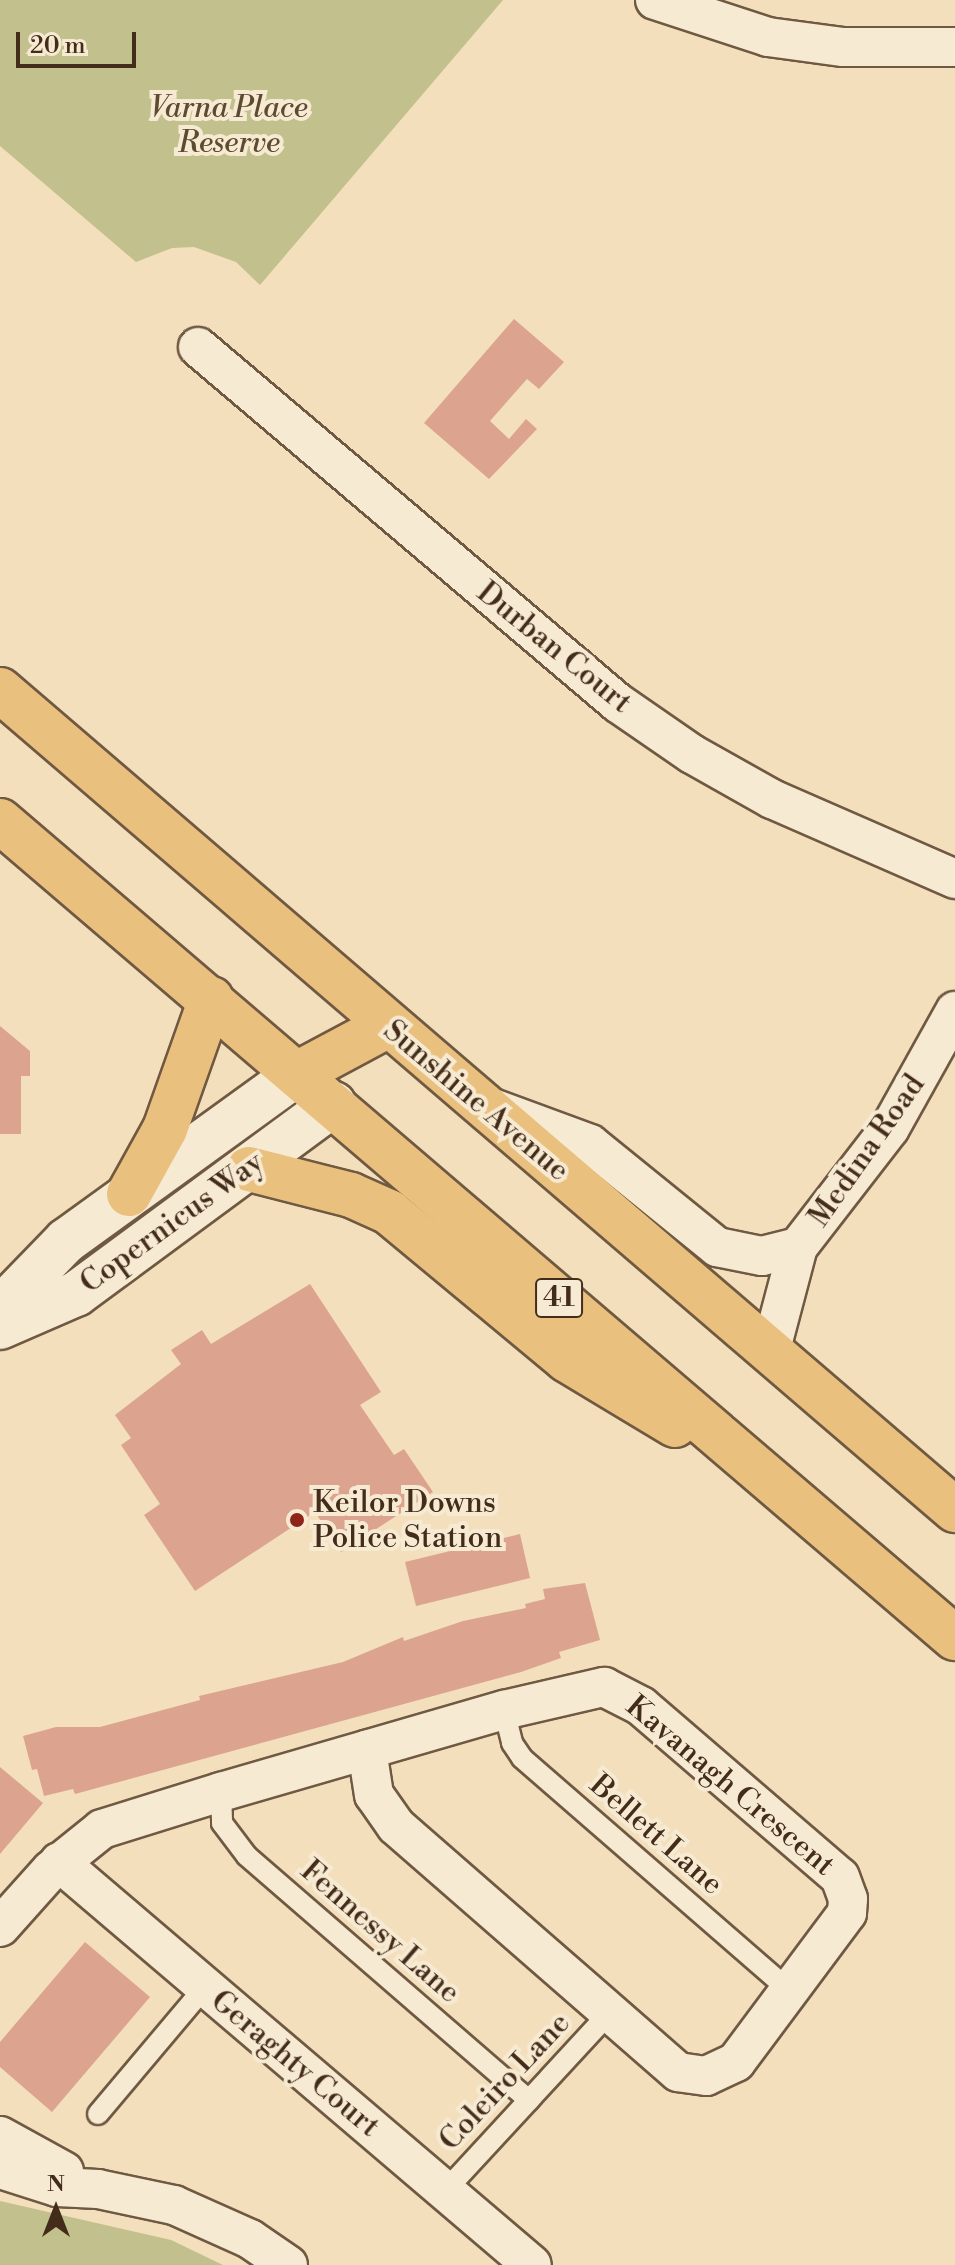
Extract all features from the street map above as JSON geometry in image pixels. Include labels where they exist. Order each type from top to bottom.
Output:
[{"type":"main road","name":"Sunshine Avenue","points":[[0,690],[387,1026],[771,1349],[955,1510]]},
{"type":"main road","name":"41","points":[[0,821],[955,1638]]},
{"type":"main road","points":[[129,1194],[170,1116],[211,999]]},
{"type":"main road","points":[[297,1074],[387,1026]]},
{"type":"main road","points":[[334,1104],[363,1070],[387,1026]]},
{"type":"main road","points":[[249,1169],[351,1195],[389,1212],[567,1360],[783,1491]]},
{"type":"street","points":[[655,0],[768,37],[843,47],[955,47]]},
{"type":"street","name":"Durban Court","points":[[198,347],[618,703],[692,754],[772,799],[955,879]]},
{"type":"street","name":"Medina Road","points":[[771,1349],[781,1296],[798,1247],[890,1128],[955,1011]]},
{"type":"street","name":"Copernicus Way","points":[[0,1309],[66,1241],[297,1074]]},
{"type":"street","name":"Medina Road","points":[[478,1103],[590,1144],[717,1247],[762,1256],[798,1247]]},
{"type":"street","name":"Copernicus Way","points":[[0,1327],[76,1294],[334,1104]]},
{"type":"street","name":"Kavanagh Crescent","points":[[0,1927],[59,1862],[102,1829],[221,1792],[504,1710],[585,1688],[619,1691],[840,1877],[848,1899],[847,1913],[736,2062],[706,2076],[678,2072],[396,1826],[374,1795],[367,1750]]},
{"type":"street","name":"Geraghty Court","points":[[59,1862],[532,2265]]},
{"type":"street","points":[[0,2136],[98,2189]]},
{"type":"street","points":[[0,2169],[57,2187],[98,2189],[174,2205],[250,2239],[288,2265]]},
{"type":"lane","name":"Bellett Lane","points":[[504,1710],[512,1743],[522,1758],[791,1992]]},
{"type":"lane","name":"Fennessy Lane","points":[[221,1792],[222,1823],[247,1856],[529,2100]]},
{"type":"lane","points":[[98,2114],[205,1987]]},
{"type":"lane","name":"Coleiro Lane","points":[[445,2191],[609,2013]]},
{"type":"green space","name":"Varna Place Reserve","points":[[0,0],[503,0],[260,285],[236,262],[194,247],[172,248],[136,262],[0,146]]},
{"type":"green space","points":[[0,2201],[171,2240],[223,2265],[0,2265]]},
{"type":"building","points":[[514,319],[564,362],[539,389],[527,379],[490,421],[509,439],[526,419],[537,429],[489,479],[424,423]]},
{"type":"building","points":[[0,1026],[30,1051],[30,1076],[21,1076],[21,1134],[0,1134]]},
{"type":"building","points":[[310,1284],[381,1392],[360,1405],[394,1455],[404,1449],[433,1492],[341,1552],[315,1512],[195,1591],[144,1515],[160,1504],[121,1445],[131,1438],[115,1415],[181,1364],[171,1350],[202,1330],[211,1344]]},
{"type":"building","points":[[520,1534],[530,1578],[416,1606],[405,1562]]},
{"type":"building","points":[[585,1583],[600,1640],[559,1652],[561,1658],[521,1672],[75,1794],[73,1789],[44,1796],[37,1769],[32,1770],[23,1736],[56,1727],[100,1727],[200,1700],[199,1696],[343,1662],[403,1637],[404,1641],[463,1621],[526,1608],[525,1604],[545,1599],[543,1589]]},
{"type":"building","points":[[0,1767],[43,1803],[0,1854]]},
{"type":"building","points":[[85,1942],[150,1997],[52,2112],[0,2067],[0,2042]]},
{"type":"place","name":"Keilor Downs Police Station","points":[[297,1520]]}]
